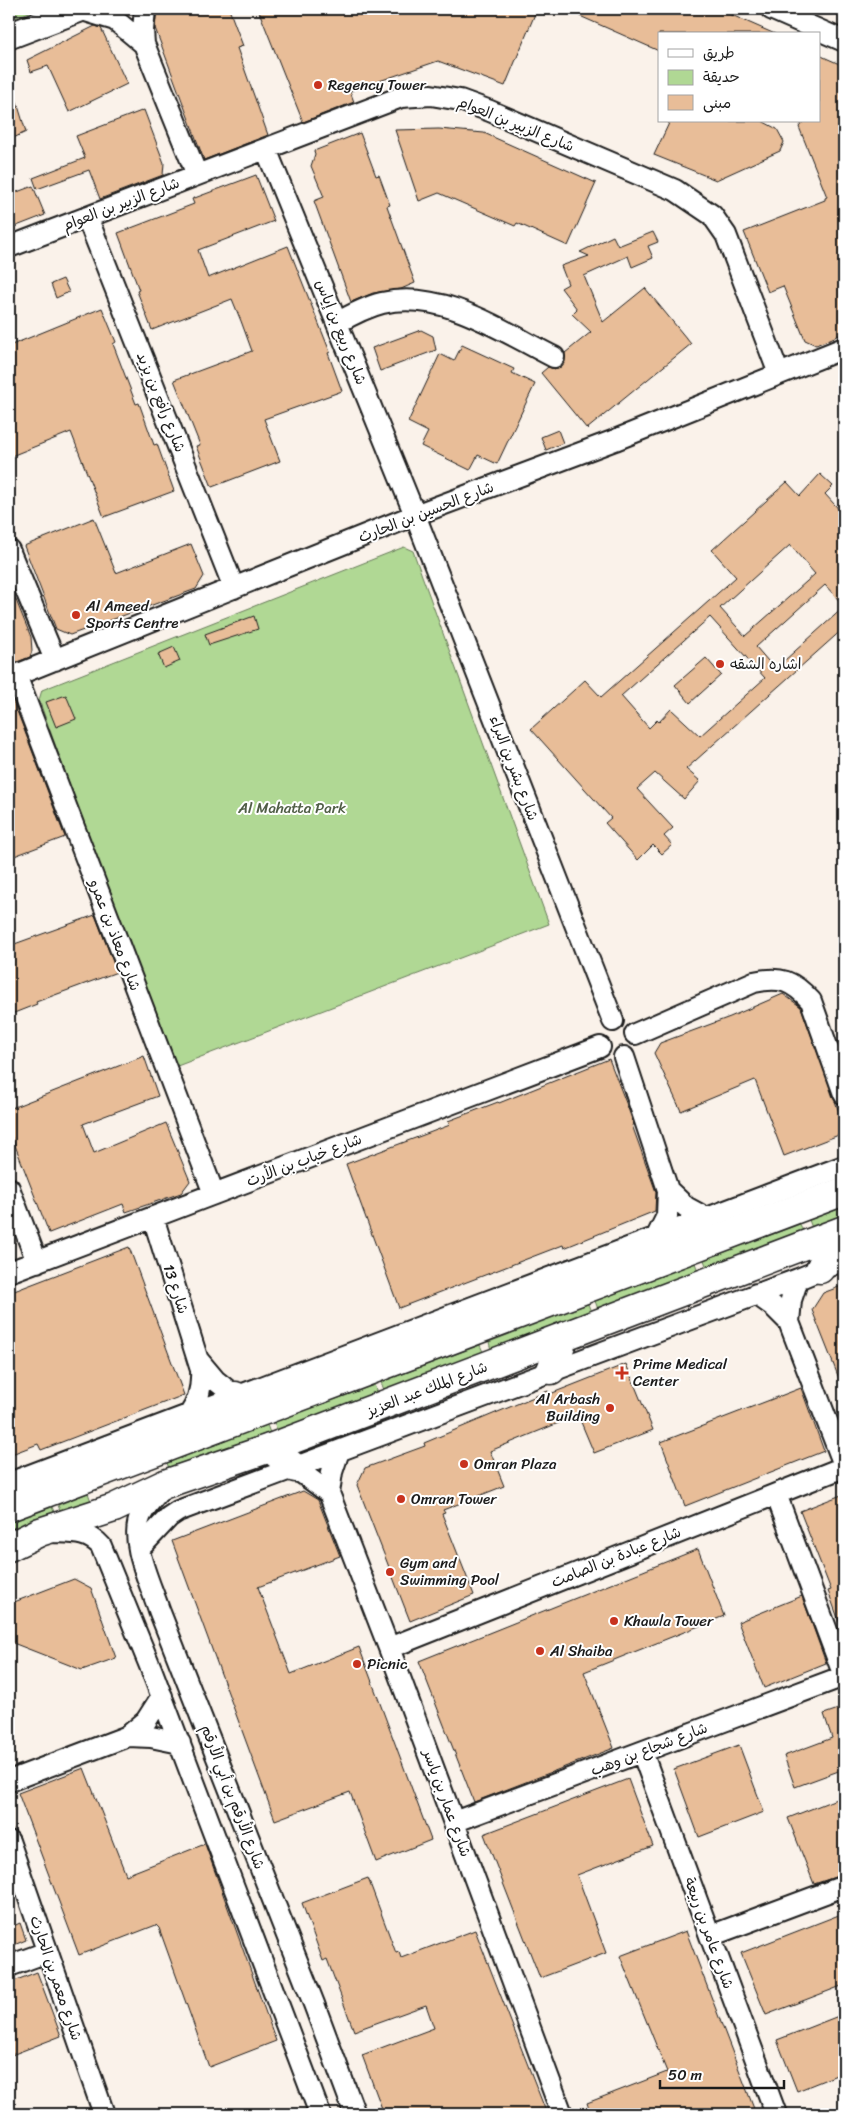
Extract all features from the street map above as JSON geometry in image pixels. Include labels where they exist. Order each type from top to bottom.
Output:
[{"type":"highway","points":[[9,1507],[444,1342],[844,1172]]},
{"type":"highway","points":[[821,1269],[840,1232]]},
{"type":"highway","name":"شارع الملك عبد العزيز","points":[[9,1547],[40,1532],[114,1508],[165,1484],[270,1448],[840,1232]]},
{"type":"highway","points":[[444,1342],[460,1313]]},
{"type":"highway","points":[[551,1370],[564,1337]]},
{"type":"highway","points":[[235,1396],[266,1410]]},
{"type":"highway","points":[[270,1448],[296,1468]]},
{"type":"main road","points":[[9,36],[79,9]]},
{"type":"street","points":[[79,9],[115,20],[144,44]]},
{"type":"street","points":[[145,9],[142,30],[144,44],[197,175]]},
{"type":"street","points":[[771,9],[844,42]]},
{"type":"street","name":"شارع الزبير بن العوام","points":[[9,247],[401,97],[431,94],[460,100],[490,111],[675,190],[712,215],[726,235],[779,374]]},
{"type":"street","name":"شارع ربيع بن إياس","points":[[266,149],[415,515]]},
{"type":"street","name":"شارع رافع بن يزيد","points":[[87,217],[234,588]]},
{"type":"street","points":[[337,323],[362,310],[382,304],[403,300],[425,300],[444,304],[554,357]]},
{"type":"street","name":"شارع الحسين بن الحارث","points":[[12,677],[415,515],[615,440],[844,348]]},
{"type":"street","name":"شارع بشر بن البراء","points":[[415,515],[613,1022]]},
{"type":"street","points":[[9,550],[55,660]]},
{"type":"street","name":"شارع معاذ بن عمرو","points":[[12,677],[214,1194]]},
{"type":"street","points":[[635,1034],[754,982],[771,978],[787,981],[800,989],[811,1001],[844,1094]]},
{"type":"street","points":[[613,1022],[626,1024],[635,1034],[636,1040],[633,1050],[624,1057],[610,1057],[604,1053],[598,1041],[602,1028],[613,1022]]},
{"type":"street","name":"شارع خباب بن الأرت","points":[[9,1272],[600,1047]]},
{"type":"street","points":[[624,1057],[668,1190],[667,1216],[656,1238]]},
{"type":"street","points":[[9,1483],[656,1238],[844,1172]]},
{"type":"street","points":[[9,1188],[38,1262]]},
{"type":"street","points":[[668,1190],[686,1207],[708,1219]]},
{"type":"street","name":"شارع 13","points":[[153,1217],[199,1361],[201,1389],[194,1407],[188,1415]]},
{"type":"street","points":[[789,1322],[791,1300],[821,1269]]},
{"type":"street","name":"شارع الملك عبد العزيز","points":[[139,1549],[169,1517],[178,1511],[821,1269]]},
{"type":"street","points":[[756,1294],[773,1306],[789,1322],[844,1466]]},
{"type":"street","name":"شارع 13","points":[[199,1361],[215,1380],[235,1396]]},
{"type":"street","points":[[329,1494],[332,1472],[339,1451]]},
{"type":"street","name":"شارع عبادة بن الصامت","points":[[389,1648],[844,1466]]},
{"type":"street","points":[[296,1468],[329,1494]]},
{"type":"street","name":"شارع الأرقم بن أبي الأرقم","points":[[165,1484],[140,1516],[137,1527],[139,1549],[159,1610],[314,2004],[355,2114]]},
{"type":"street","name":"شارع عمار بن ياسر","points":[[329,1494],[389,1648],[562,2114]]},
{"type":"street","points":[[776,1494],[844,1676]]},
{"type":"street","name":"شارع الأرقم بن أبي الأرقم","points":[[40,1532],[86,1534],[102,1546],[180,1742],[320,2114]]},
{"type":"street","points":[[114,1577],[119,1567],[130,1565],[134,1568],[147,1600],[159,1610]]},
{"type":"street","name":"شارع شجاع بن وهب","points":[[454,1822],[844,1676]]},
{"type":"street","points":[[9,1781],[128,1736],[146,1721],[162,1696]]},
{"type":"street","points":[[128,1736],[151,1737],[180,1742]]},
{"type":"street","name":"شارع عامر بن ربيعة","points":[[642,1752],[776,2114]]},
{"type":"street","name":"شارع معمر بن الحارث","points":[[9,1841],[104,2114]]},
{"type":"street","points":[[710,1936],[844,1886]]},
{"type":"street","points":[[9,1966],[48,1952]]},
{"type":"green space","points":[[37,9],[9,20],[9,10]]},
{"type":"green space","name":"Al Mahatta Park","points":[[404,547],[413,551],[549,924],[172,1068],[39,700],[42,690]]},
{"type":"green space","points":[[844,1207],[844,1216],[812,1228],[809,1220]]},
{"type":"green space","points":[[800,1224],[803,1231],[707,1268],[704,1260]]},
{"type":"green space","points":[[695,1263],[698,1271],[598,1309],[595,1301]]},
{"type":"green space","points":[[588,1304],[591,1312],[491,1350],[489,1342]]},
{"type":"green space","points":[[480,1345],[483,1352],[384,1390],[381,1382]]},
{"type":"green space","points":[[374,1385],[377,1392],[277,1430],[274,1422]]},
{"type":"green space","points":[[267,1425],[270,1433],[170,1471],[167,1463]]},
{"type":"green space","points":[[88,1493],[91,1501],[61,1513],[58,1505]]},
{"type":"green space","points":[[52,1507],[55,1514],[9,1532],[9,1523]]},
{"type":"building","points":[[157,9],[229,9],[243,46],[237,48],[268,135],[204,160],[155,28]]},
{"type":"building","points":[[258,9],[537,9],[505,86],[438,61],[350,91],[354,102],[303,122]]},
{"type":"building","points":[[564,9],[718,9],[770,32],[658,32],[658,51]]},
{"type":"building","points":[[95,26],[101,28],[127,84],[69,112],[48,66],[31,72],[27,60]]},
{"type":"building","points":[[820,55],[844,66],[844,333],[816,345],[805,340],[783,286],[768,292],[744,232],[825,200],[827,197],[799,127],[803,122],[820,122]]},
{"type":"building","points":[[12,86],[26,132],[9,140],[9,87]]},
{"type":"building","points":[[144,110],[164,163],[163,175],[100,199],[89,170],[37,189],[33,178],[85,158],[76,136]]},
{"type":"building","points":[[670,122],[764,122],[777,129],[784,142],[780,151],[716,180],[654,155]]},
{"type":"building","points":[[439,129],[484,133],[596,183],[568,246],[517,223],[515,226],[439,193],[419,201],[395,130]]},
{"type":"building","points":[[360,133],[376,176],[379,175],[390,205],[387,206],[415,283],[401,289],[373,293],[351,302],[314,201],[324,197],[311,166],[315,154],[314,151]]},
{"type":"building","points":[[256,175],[274,221],[198,250],[208,278],[288,246],[330,352],[328,353],[342,391],[264,419],[280,461],[212,487],[196,446],[200,445],[174,380],[252,351],[241,321],[232,299],[152,330],[118,233],[194,204],[192,199]]},
{"type":"building","points":[[33,186],[45,215],[9,229],[9,195]]},
{"type":"building","points":[[653,232],[658,242],[648,246],[653,258],[632,267],[628,256],[584,276],[603,322],[645,288],[691,344],[587,429],[541,373],[548,367],[554,369],[561,367],[565,362],[565,353],[591,332],[572,314],[577,309],[561,288],[568,284],[561,266],[589,256],[580,252],[613,236],[618,246]]},
{"type":"building","points":[[63,279],[69,292],[56,298],[51,284]]},
{"type":"building","points":[[102,308],[116,342],[113,344],[136,404],[139,403],[154,445],[157,444],[174,491],[104,517],[71,432],[9,457],[9,346]]},
{"type":"building","points":[[421,330],[433,336],[436,350],[380,371],[372,348]]},
{"type":"building","points":[[462,345],[514,369],[512,373],[535,384],[497,464],[478,455],[470,470],[421,446],[428,432],[408,422],[440,354],[454,361]]},
{"type":"building","points":[[558,430],[563,443],[546,450],[541,437]]},
{"type":"building","points":[[820,474],[833,486],[825,494],[844,515],[844,606],[825,585],[756,647],[775,669],[844,607],[844,628],[686,769],[700,781],[684,799],[655,773],[637,789],[673,828],[664,836],[672,845],[662,854],[653,845],[638,860],[605,823],[611,818],[531,729],[585,680],[601,697],[736,577],[712,550],[787,482],[800,496]],"holes":[[[790,545],[815,574],[745,636],[720,608]],[[710,617],[765,678],[700,736],[671,709],[659,722],[657,720],[649,728],[621,696]]]},
{"type":"building","points":[[94,518],[116,573],[191,544],[204,576],[196,589],[70,635],[56,629],[24,546]]},
{"type":"building","points":[[9,583],[31,637],[32,651],[30,657],[9,665]]},
{"type":"building","points":[[254,616],[258,629],[209,645],[205,634]]},
{"type":"building","points":[[174,647],[180,661],[164,668],[158,654]]},
{"type":"building","points":[[706,658],[721,675],[690,703],[675,685]]},
{"type":"building","points":[[9,690],[65,837],[9,858]]},
{"type":"building","points":[[66,695],[76,719],[56,727],[46,702]]},
{"type":"building","points":[[95,915],[117,972],[36,1002],[37,1004],[9,1015],[9,946]]},
{"type":"building","points":[[783,994],[801,1007],[844,1126],[844,1133],[784,1156],[755,1080],[681,1111],[654,1053],[660,1043],[730,1017]]},
{"type":"building","points":[[144,1056],[158,1096],[83,1124],[94,1153],[166,1123],[190,1181],[181,1193],[126,1212],[123,1204],[49,1233],[9,1130],[9,1109]]},
{"type":"building","points":[[609,1059],[628,1108],[634,1125],[632,1125],[656,1192],[655,1211],[564,1248],[563,1245],[399,1308],[346,1164],[450,1125],[448,1121],[499,1103]]},
{"type":"building","points":[[129,1247],[184,1395],[41,1450],[38,1444],[9,1455],[9,1293]]},
{"type":"building","points":[[844,1285],[844,1391],[812,1310],[823,1293]]},
{"type":"building","points":[[626,1364],[653,1430],[594,1453],[578,1415],[490,1451],[504,1486],[443,1510],[445,1513],[442,1514],[474,1595],[410,1621],[357,1485],[365,1468],[425,1446],[424,1443],[548,1391],[550,1394]]},
{"type":"building","points":[[801,1388],[824,1451],[685,1506],[661,1442]]},
{"type":"building","points":[[303,1491],[318,1500],[340,1556],[258,1587],[291,1674],[359,1647],[431,1840],[376,1862],[350,1792],[275,1820],[172,1541]]},
{"type":"building","points":[[844,1494],[843,1632],[828,1591],[831,1590],[800,1511]]},
{"type":"building","points":[[698,1549],[724,1616],[584,1672],[614,1748],[474,1802],[419,1661]]},
{"type":"building","points":[[74,1579],[91,1588],[116,1658],[82,1670],[13,1643],[9,1631],[9,1604]]},
{"type":"building","points":[[802,1596],[826,1663],[764,1688],[738,1622]]},
{"type":"building","points":[[844,1707],[844,1769],[795,1787],[784,1756],[832,1738],[824,1714]]},
{"type":"building","points":[[739,1745],[764,1812],[699,1837],[674,1769]]},
{"type":"building","points":[[84,1768],[126,1875],[205,1844],[276,2041],[209,2067],[159,1928],[156,1925],[79,1955],[18,1793]]},
{"type":"building","points":[[628,1779],[653,1846],[577,1875],[606,1953],[540,1978],[484,1834]]},
{"type":"building","points":[[844,1796],[844,1874],[814,1884],[788,1818]]},
{"type":"building","points":[[368,1878],[396,1953],[399,1952],[401,1958],[475,1930],[547,2114],[384,2114],[362,2055],[434,2028],[426,2005],[354,2031],[327,1959],[323,1961],[302,1903]]},
{"type":"building","points":[[844,1913],[844,1985],[766,2015],[741,1953]]},
{"type":"building","points":[[20,1923],[26,1940],[9,1947],[9,1928]]},
{"type":"building","points":[[686,1931],[756,2114],[591,2114],[587,2103],[667,2072],[620,1956]]},
{"type":"building","points":[[37,1972],[61,2036],[9,2056],[9,1983]]},
{"type":"building","points":[[841,2015],[844,2023],[844,2072],[797,2091],[777,2040]]},
{"type":"place","name":"Regency Tower","points":[[318,85]]},
{"type":"place","name":"Al Ameed Sports Centre","points":[[76,615]]},
{"type":"place","name":"اشاره الشقه","points":[[720,664]]},
{"type":"place","name":"Prime Medical Center","points":[[622,1373]]},
{"type":"place","name":"Al Arbash Building","points":[[610,1408]]},
{"type":"place","name":"Omran Plaza","points":[[464,1464]]},
{"type":"place","name":"Omran Tower","points":[[401,1499]]},
{"type":"place","name":"Gym and Swimming Pool","points":[[390,1572]]},
{"type":"place","name":"Khawla Tower","points":[[614,1621]]},
{"type":"place","name":"Al Shaiba","points":[[540,1651]]},
{"type":"place","name":"Picnic","points":[[357,1664]]}]
